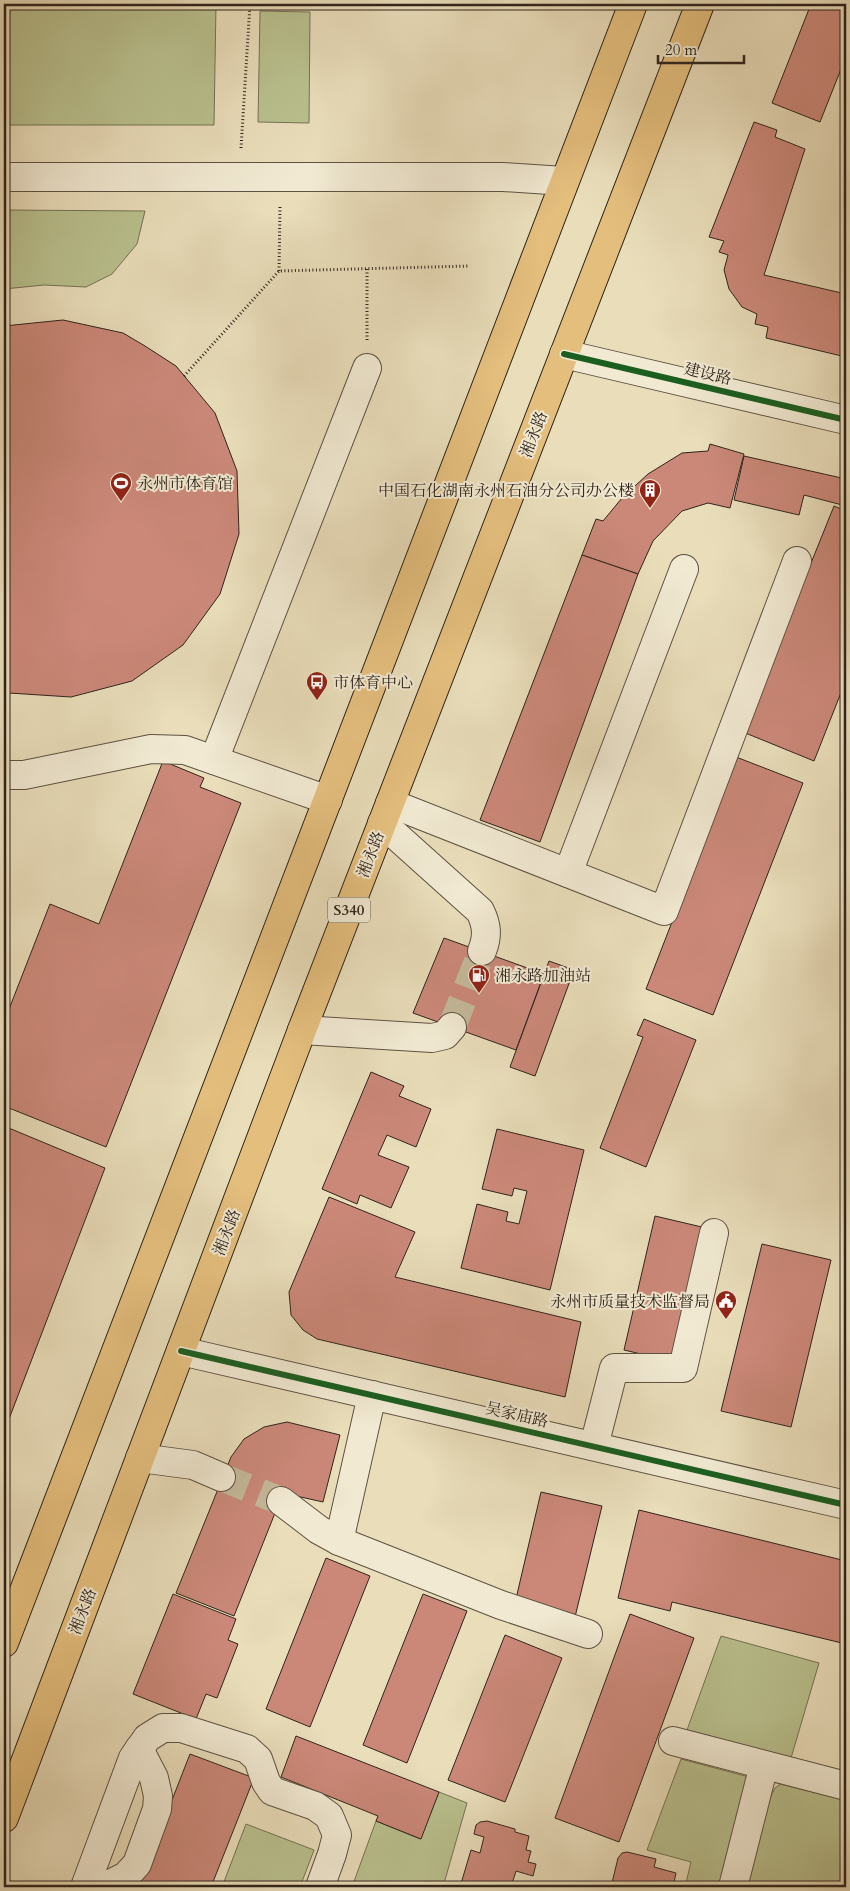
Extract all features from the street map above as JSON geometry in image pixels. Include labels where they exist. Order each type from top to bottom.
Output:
[{"type":"main road","points":[[4,1643],[633,4]]},
{"type":"main road","name":"湘永路","points":[[4,1818],[302,1030],[700,4]]},
{"type":"street","points":[[4,177],[503,177],[564,180]]},
{"type":"street","name":"建设路","points":[[564,354],[846,420]]},
{"type":"street","points":[[214,760],[367,368]]},
{"type":"street","points":[[386,813],[568,873],[664,911],[798,562]]},
{"type":"street","points":[[568,873],[684,569]]},
{"type":"street","points":[[4,775],[24,775],[150,749],[185,750],[328,800]]},
{"type":"street","points":[[386,813],[480,912],[486,922],[487,935],[482,951]]},
{"type":"street","points":[[302,1030],[432,1038],[445,1035],[452,1027]]},
{"type":"street","points":[[594,1446],[614,1368],[683,1368],[714,1233]]},
{"type":"street","name":"吴家庙路","points":[[181,1350],[846,1505]]},
{"type":"street","points":[[339,1541],[372,1395]]},
{"type":"street","points":[[140,1458],[192,1465],[221,1477]]},
{"type":"street","points":[[281,1501],[319,1530],[339,1541],[501,1604],[588,1634]]},
{"type":"street","points":[[85,1887],[133,1758],[147,1738],[163,1728],[181,1728],[247,1749],[258,1758],[266,1782],[272,1791],[314,1806],[329,1816],[337,1835],[320,1887]]},
{"type":"street","points":[[673,1741],[846,1786]]},
{"type":"street","points":[[98,1887],[126,1876],[137,1864],[157,1809],[158,1796],[154,1778],[139,1749]]},
{"type":"street","points":[[733,1887],[764,1765]]},
{"type":"path","points":[[241,151],[250,4]]},
{"type":"path","points":[[184,376],[279,271],[280,206]]},
{"type":"path","points":[[279,271],[468,266]]},
{"type":"path","points":[[367,269],[367,368]]},
{"type":"green space","points":[[4,4],[216,4],[214,125],[4,125]]},
{"type":"green space","points":[[260,11],[310,12],[309,123],[258,122]]},
{"type":"green space","points":[[4,210],[145,211],[137,244],[112,274],[86,287],[44,285],[4,289]]},
{"type":"green space","points":[[721,1636],[819,1663],[791,1758],[687,1730]]},
{"type":"green space","points":[[681,1759],[749,1777],[719,1887],[685,1887],[691,1862],[647,1850]]},
{"type":"green space","points":[[785,1781],[846,1791],[846,1887],[746,1887],[767,1804],[775,1788]]},
{"type":"green space","points":[[439,1792],[467,1803],[443,1887],[352,1887],[376,1821],[420,1839]]},
{"type":"green space","points":[[246,1824],[314,1850],[300,1887],[222,1887]]},
{"type":"building","points":[[811,4],[846,4],[846,65],[843,64],[820,122],[772,103]]},
{"type":"building","points":[[754,122],[777,130],[775,137],[805,149],[764,275],[846,294],[846,357],[766,338],[768,327],[755,324],[757,314],[742,307],[729,289],[724,270],[728,255],[719,252],[724,241],[709,237]]},
{"type":"building","name":"永州市体育馆","points":[[63,320],[123,333],[145,346],[176,366],[215,413],[237,471],[239,534],[220,594],[183,645],[132,681],[71,697],[9,693],[4,691],[4,326]]},
{"type":"building","name":"中国石化湖南永州石油分公司办公楼","points":[[710,444],[744,454],[730,508],[708,503],[682,511],[653,541],[638,574],[582,555],[596,519],[603,521],[622,498],[648,474],[682,453],[708,451]]},
{"type":"building","points":[[744,456],[846,479],[846,506],[804,495],[799,515],[734,500]]},
{"type":"building","points":[[834,506],[846,511],[846,680],[814,761],[743,732]]},
{"type":"building","points":[[582,555],[638,574],[540,842],[480,820]]},
{"type":"building","points":[[736,757],[803,783],[713,1015],[646,989]]},
{"type":"building","points":[[163,761],[204,778],[200,787],[241,803],[106,1147],[4,1106],[4,1022],[50,904],[99,924]]},
{"type":"building","name":"湘永路加油站","points":[[444,938],[544,974],[516,1050],[413,1013]]},
{"type":"building","points":[[549,961],[574,970],[535,1076],[510,1067]]},
{"type":"building","points":[[644,1019],[696,1040],[646,1167],[600,1148],[643,1037],[637,1035]]},
{"type":"building","points":[[371,1072],[404,1086],[399,1096],[431,1109],[416,1147],[387,1135],[378,1155],[409,1167],[391,1208],[360,1195],[357,1204],[322,1189]]},
{"type":"building","points":[[4,1126],[105,1168],[4,1432]]},
{"type":"building","points":[[497,1129],[584,1150],[550,1290],[461,1268],[477,1204],[508,1212],[506,1221],[519,1224],[527,1191],[514,1188],[512,1196],[482,1189]]},
{"type":"building","points":[[329,1197],[415,1232],[395,1277],[581,1322],[565,1397],[317,1339],[303,1330],[291,1315],[289,1292]]},
{"type":"building","points":[[655,1216],[706,1228],[675,1362],[624,1350]]},
{"type":"building","points":[[762,1244],[831,1260],[791,1427],[721,1411]]},
{"type":"building","points":[[287,1422],[340,1435],[323,1502],[283,1493],[234,1616],[176,1593],[231,1457],[244,1439],[264,1427]]},
{"type":"building","points":[[541,1492],[602,1506],[575,1617],[515,1603]]},
{"type":"building","points":[[639,1510],[846,1561],[846,1644],[672,1602],[670,1611],[618,1598]]},
{"type":"building","points":[[326,1558],[370,1576],[310,1727],[266,1709]]},
{"type":"building","points":[[173,1594],[236,1619],[228,1640],[238,1644],[217,1698],[206,1694],[196,1719],[133,1694]]},
{"type":"building","points":[[423,1594],[467,1611],[407,1763],[363,1745]]},
{"type":"building","points":[[630,1614],[694,1638],[619,1842],[555,1818]]},
{"type":"building","points":[[505,1635],[562,1658],[505,1802],[448,1780]]},
{"type":"building","points":[[296,1736],[439,1792],[421,1839],[376,1821],[378,1816],[281,1777]]},
{"type":"building","points":[[190,1754],[254,1778],[211,1887],[138,1887]]},
{"type":"building","points":[[487,1821],[515,1829],[515,1832],[529,1836],[526,1850],[531,1851],[528,1862],[536,1864],[533,1876],[516,1871],[511,1887],[460,1887],[471,1850],[480,1853],[484,1837],[474,1834],[476,1825]]},
{"type":"building","points":[[627,1852],[656,1859],[654,1867],[676,1873],[673,1887],[611,1887],[618,1858],[622,1853]]},
{"type":"tunnel","points":[[452,1027],[482,951]]},
{"type":"tunnel","points":[[221,1477],[281,1501]]},
{"type":"cycle path","points":[[564,354],[846,420]]},
{"type":"cycle path","points":[[181,1351],[846,1505]]},
{"type":"place","name":"永州市体育馆","points":[[121,502]]},
{"type":"place","name":"中国石化湖南永州石油分公司办公楼","points":[[650,509]]},
{"type":"place","name":"市体育中心","points":[[317,701]]},
{"type":"place","name":"湘永路加油站","points":[[479,994]]},
{"type":"place","name":"永州市质量技术监督局","points":[[726,1320]]}]
